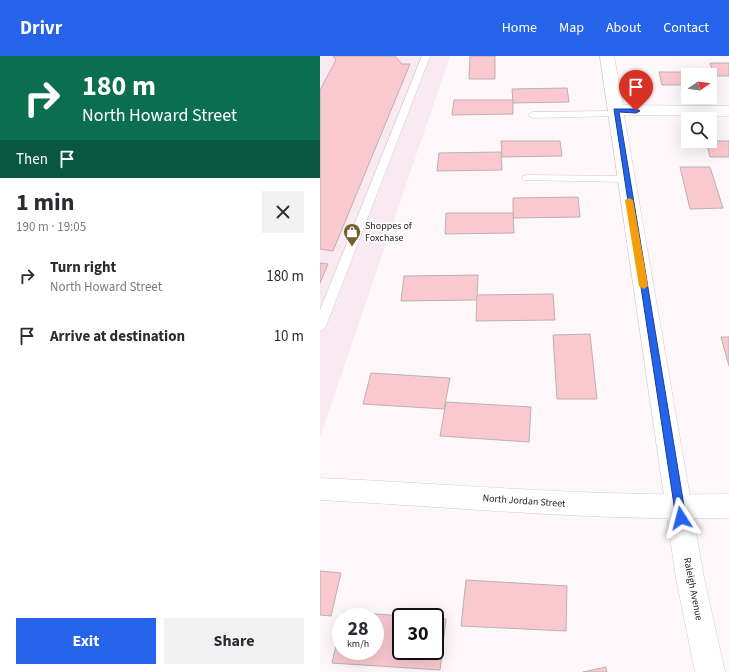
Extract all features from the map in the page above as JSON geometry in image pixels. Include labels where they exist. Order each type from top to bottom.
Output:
[{"type":"street","name":"Raleigh Avenue","points":[[607,56],[657,361],[690,578],[710,672]]},
{"type":"street","points":[[616,112],[729,111]]},
{"type":"street","name":"North Jordan Street","points":[[320,489],[588,505],[679,507],[729,506]]},
{"type":"lane","points":[[320,326],[426,56]]},
{"type":"lane","points":[[533,114],[616,112]]},
{"type":"lane","points":[[527,178],[626,179]]},
{"type":"shaded area","name":"Shoppes of Foxchase","points":[[320,56],[450,56],[320,437]]},
{"type":"building","points":[[333,56],[395,56],[402,64],[410,64],[333,251],[320,249],[320,90],[336,60]]},
{"type":"building","points":[[470,56],[495,56],[495,79],[469,79]]},
{"type":"building","points":[[710,63],[729,63],[729,76],[717,76],[717,68],[712,68]]},
{"type":"building","points":[[659,72],[681,72],[681,85],[662,85]]},
{"type":"building","points":[[567,88],[569,102],[513,103],[512,89]]},
{"type":"building","points":[[454,100],[513,100],[513,114],[452,115]]},
{"type":"building","points":[[501,141],[560,141],[562,156],[502,157]]},
{"type":"building","points":[[717,141],[729,141],[729,157],[710,157],[708,148],[717,148]]},
{"type":"building","points":[[501,152],[502,170],[437,171],[439,153]]},
{"type":"building","points":[[680,167],[710,167],[723,208],[690,209]]},
{"type":"building","points":[[578,197],[580,217],[513,218],[513,198]]},
{"type":"building","points":[[446,213],[513,213],[514,233],[445,234]]},
{"type":"building","points":[[320,263],[328,264],[320,283]]},
{"type":"building","points":[[478,275],[477,300],[401,301],[404,276]]},
{"type":"building","points":[[553,294],[555,320],[476,321],[477,295]]},
{"type":"building","points":[[590,334],[597,399],[557,399],[553,335]]},
{"type":"building","points":[[721,337],[729,337],[729,366]]},
{"type":"building","points":[[371,373],[450,378],[444,409],[363,404]]},
{"type":"building","points":[[446,402],[531,407],[529,442],[440,436]]},
{"type":"building","points":[[320,571],[341,573],[331,616],[320,615]]},
{"type":"building","points":[[466,580],[567,586],[566,631],[461,626]]},
{"type":"building","points":[[384,615],[392,615],[392,660],[441,660],[440,670],[332,663],[333,660],[384,660]]},
{"type":"building","points":[[444,619],[446,619],[444,636]]},
{"type":"building","points":[[606,667],[607,672],[583,672]]},
{"type":"slow traffic","points":[[629,200],[644,286]]},
{"type":"place","name":"Shoppes of Foxchase","points":[[352,247]]},
{"type":"route","points":[[636,111],[616,110],[681,518]]}]
